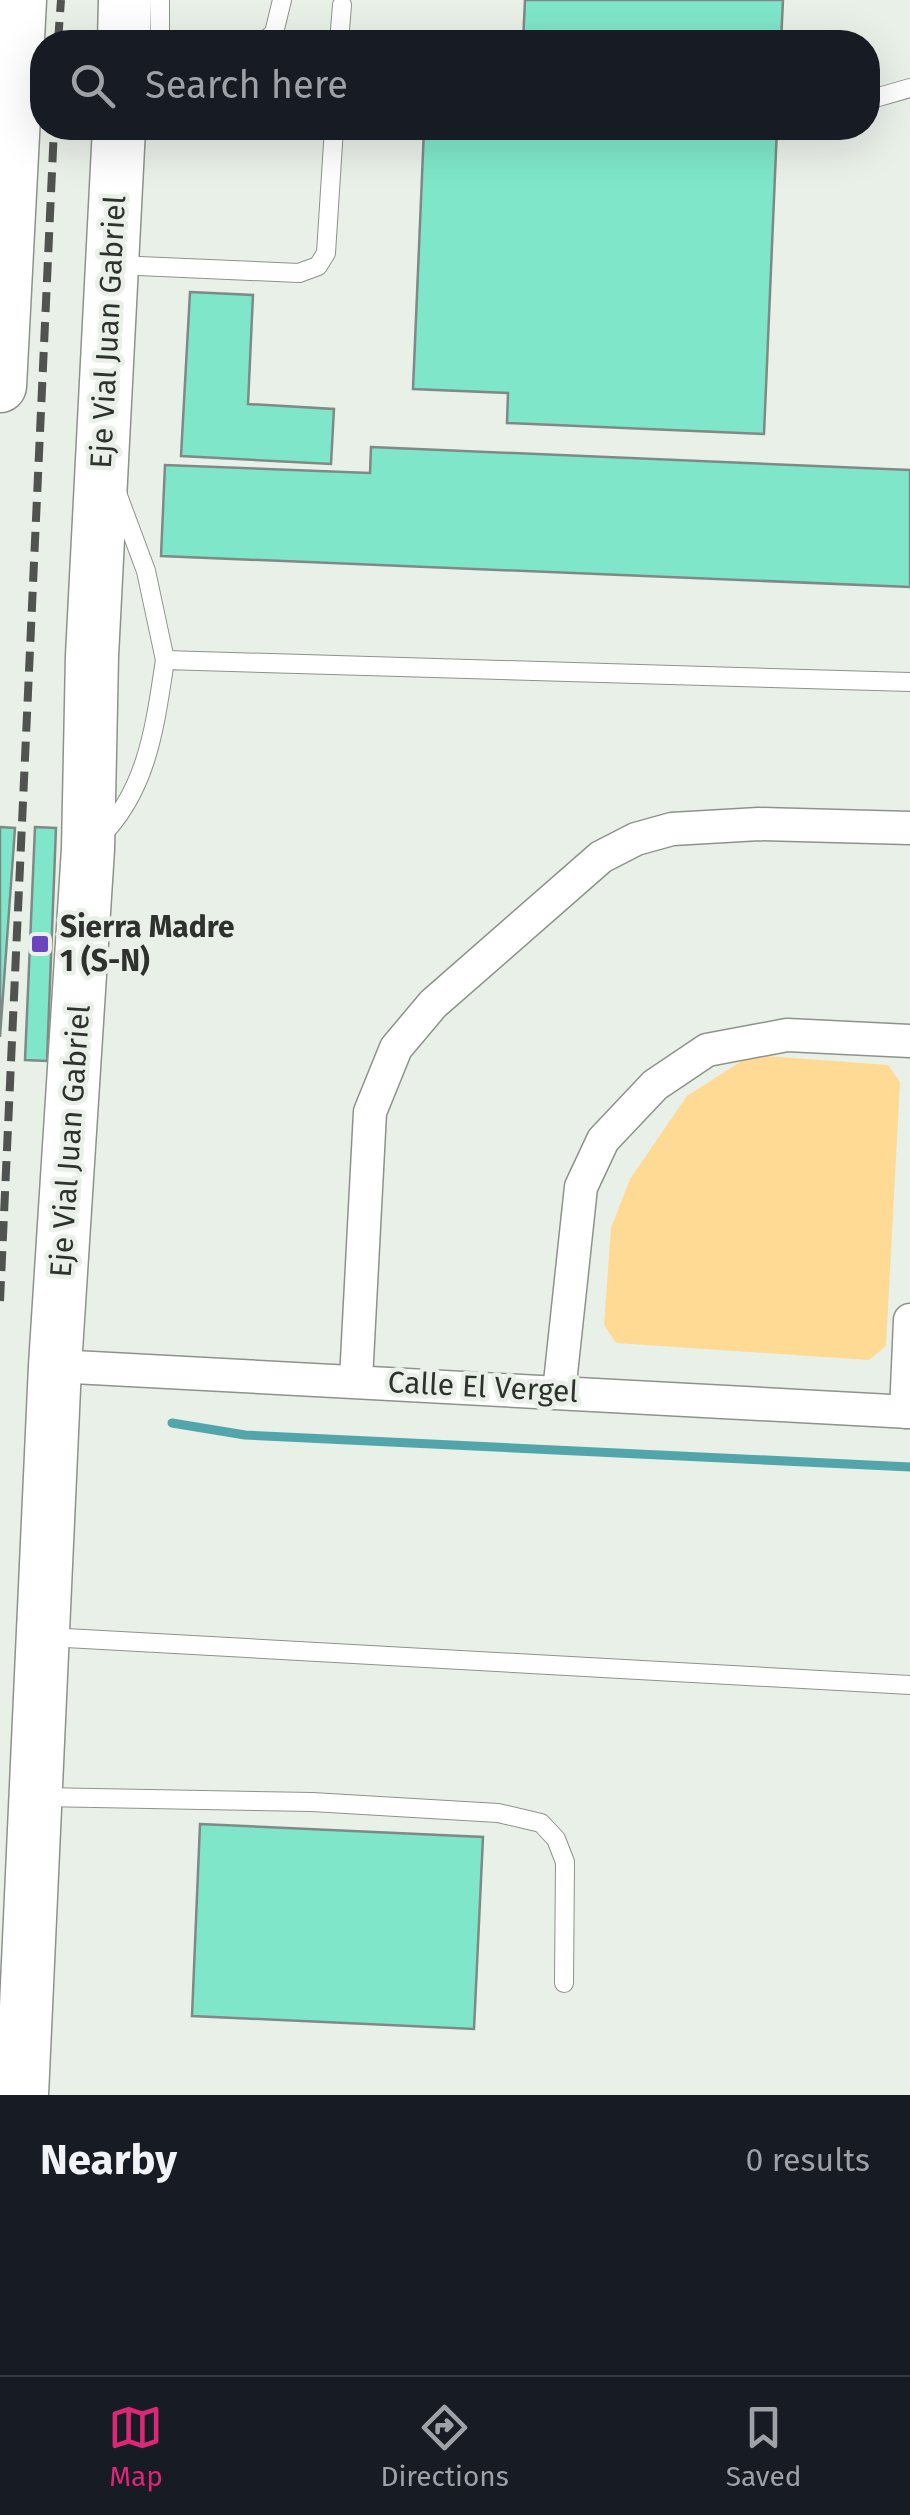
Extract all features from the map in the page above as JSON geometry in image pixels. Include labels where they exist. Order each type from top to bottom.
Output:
[{"type":"main road","points":[[0,386],[7,120],[20,0]]},
{"type":"main road","points":[[124,30],[125,0]]},
{"type":"main road","name":"Eje Vial Juan Gabriel","points":[[22,2095],[56,1366],[88,849],[101,460],[118,140]]},
{"type":"street","points":[[356,1380],[370,1112],[396,1048],[433,1004],[601,857],[636,839],[672,828],[758,824],[910,828]]},
{"type":"street","points":[[559,1392],[581,1187],[604,1140],[655,1086],[707,1050],[787,1035],[910,1041]]},
{"type":"street","points":[[908,1412],[910,1320]]},
{"type":"street","name":"Calle El Vergel","points":[[56,1366],[908,1412]]},
{"type":"lane","points":[[160,0],[160,30]]},
{"type":"lane","points":[[274,30],[282,0]]},
{"type":"lane","points":[[341,30],[342,5]]},
{"type":"lane","points":[[880,97],[910,88]]},
{"type":"lane","points":[[110,265],[299,274],[318,266],[326,253],[333,140]]},
{"type":"lane","points":[[88,849],[112,826],[136,789],[155,725],[164,660],[146,571],[129,520],[101,460]]},
{"type":"lane","points":[[164,660],[910,682]]},
{"type":"lane","points":[[42,1637],[910,1685]]},
{"type":"lane","points":[[36,1797],[312,1802],[498,1813],[541,1823],[556,1838],[565,1862],[564,1983]]},
{"type":"shaded area","points":[[751,1055],[888,1065],[900,1082],[886,1346],[869,1360],[616,1343],[604,1325],[611,1228],[630,1179],[687,1096]]},
{"type":"building","points":[[525,0],[783,0],[782,30],[524,30]]},
{"type":"building","points":[[424,140],[776,140],[764,434],[507,423],[508,393],[413,389]]},
{"type":"building","points":[[190,292],[253,295],[248,404],[334,409],[331,464],[181,456]]},
{"type":"building","points":[[371,447],[910,470],[910,587],[161,556],[165,465],[370,473]]},
{"type":"building","points":[[0,827],[15,828],[0,1037]]},
{"type":"building","name":"Sierra Madre 1 (S-N)","points":[[35,827],[56,828],[47,1061],[25,1060]]},
{"type":"building","points":[[200,1824],[483,1837],[474,2029],[192,2016]]},
{"type":"waterway","points":[[172,1423],[245,1435],[910,1467]]},
{"type":"railway","points":[[59,30],[61,0]]},
{"type":"railway","points":[[0,1301],[53,140]]},
{"type":"place","name":"Sierra Madre 1 (S-N)","points":[[40,944]]}]
